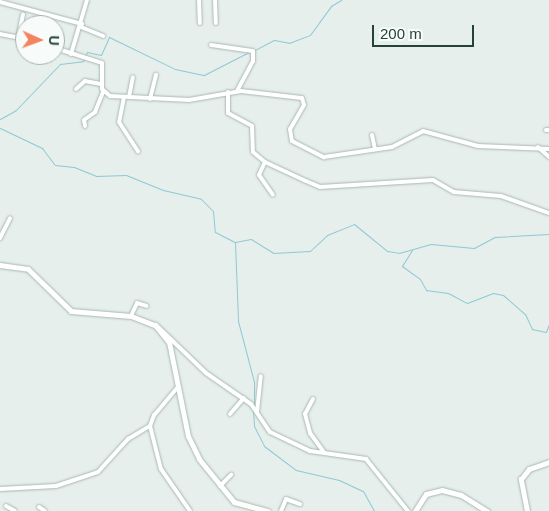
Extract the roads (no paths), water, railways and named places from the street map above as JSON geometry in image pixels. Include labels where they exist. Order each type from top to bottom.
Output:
[{"type":"street","points":[[71,54],[82,25],[87,0]]},
{"type":"street","points":[[199,0],[200,23]]},
{"type":"street","points":[[215,0],[216,23]]},
{"type":"street","points":[[0,2],[82,25],[103,36]]},
{"type":"street","points":[[0,34],[15,37]]},
{"type":"street","points":[[210,45],[253,50],[254,62],[237,91]]},
{"type":"street","points":[[65,52],[102,63],[104,73],[101,84],[103,92],[95,112],[84,120],[85,126]]},
{"type":"street","points":[[150,99],[156,75]]},
{"type":"street","points":[[133,77],[119,122],[138,151]]},
{"type":"street","points":[[76,89],[84,81],[101,84]]},
{"type":"street","points":[[103,92],[126,97],[150,99],[189,100],[237,91],[302,98],[304,104],[290,129],[292,141],[320,156],[329,158],[392,147],[423,131],[478,146],[538,147],[549,149]]},
{"type":"street","points":[[228,92],[228,113],[250,123],[251,148],[265,162],[320,186],[434,180],[454,192],[501,196],[549,213]]},
{"type":"street","points":[[372,135],[375,149]]},
{"type":"street","points":[[538,147],[549,157]]},
{"type":"street","points":[[265,162],[259,175],[273,195]]},
{"type":"street","points":[[0,238],[10,218]]},
{"type":"street","points":[[0,265],[28,269],[71,311],[131,316],[155,325],[206,373],[244,398],[257,412],[270,432],[310,451],[366,459],[408,511]]},
{"type":"street","points":[[131,316],[137,303],[148,306]]},
{"type":"street","points":[[155,325],[169,342],[177,388],[192,446],[220,486],[241,506],[268,511]]},
{"type":"street","points":[[257,412],[261,376]]},
{"type":"street","points":[[177,388],[154,415],[150,426],[161,469],[184,510],[190,511]]},
{"type":"street","points":[[230,414],[244,398]]},
{"type":"street","points":[[313,399],[306,417],[312,436],[324,452]]},
{"type":"street","points":[[0,489],[56,486],[98,472],[128,439],[150,426]]},
{"type":"street","points":[[527,511],[521,479],[529,469],[548,461]]},
{"type":"street","points":[[220,486],[231,475]]},
{"type":"street","points":[[415,511],[426,494],[442,490],[453,491],[488,511]]},
{"type":"street","points":[[281,511],[286,499],[300,504]]},
{"type":"street","points":[[6,506],[15,511]]},
{"type":"street","points":[[39,507],[44,511]]},
{"type":"waterway","points":[[253,51],[274,40],[289,43],[310,35],[331,6],[341,0]]},
{"type":"waterway","points":[[0,119],[16,110],[60,64],[83,61],[87,52],[101,55],[109,37],[175,69],[204,75],[249,52]]},
{"type":"waterway","points":[[0,128],[42,148],[55,165],[74,167],[96,176],[126,175],[163,190],[201,199],[213,211],[215,232],[235,242],[251,239],[273,253],[310,251],[327,235],[354,224],[387,251],[399,253],[431,244],[474,248],[495,237],[549,234]]},
{"type":"waterway","points":[[235,242],[238,321],[254,382],[254,407]]},
{"type":"waterway","points":[[412,250],[402,266],[420,279],[426,290],[448,293],[467,303],[493,293],[503,295],[525,314],[532,329],[546,332],[549,324]]},
{"type":"waterway","points":[[253,411],[254,426],[264,446],[296,470],[339,480],[363,491],[374,511]]}]
